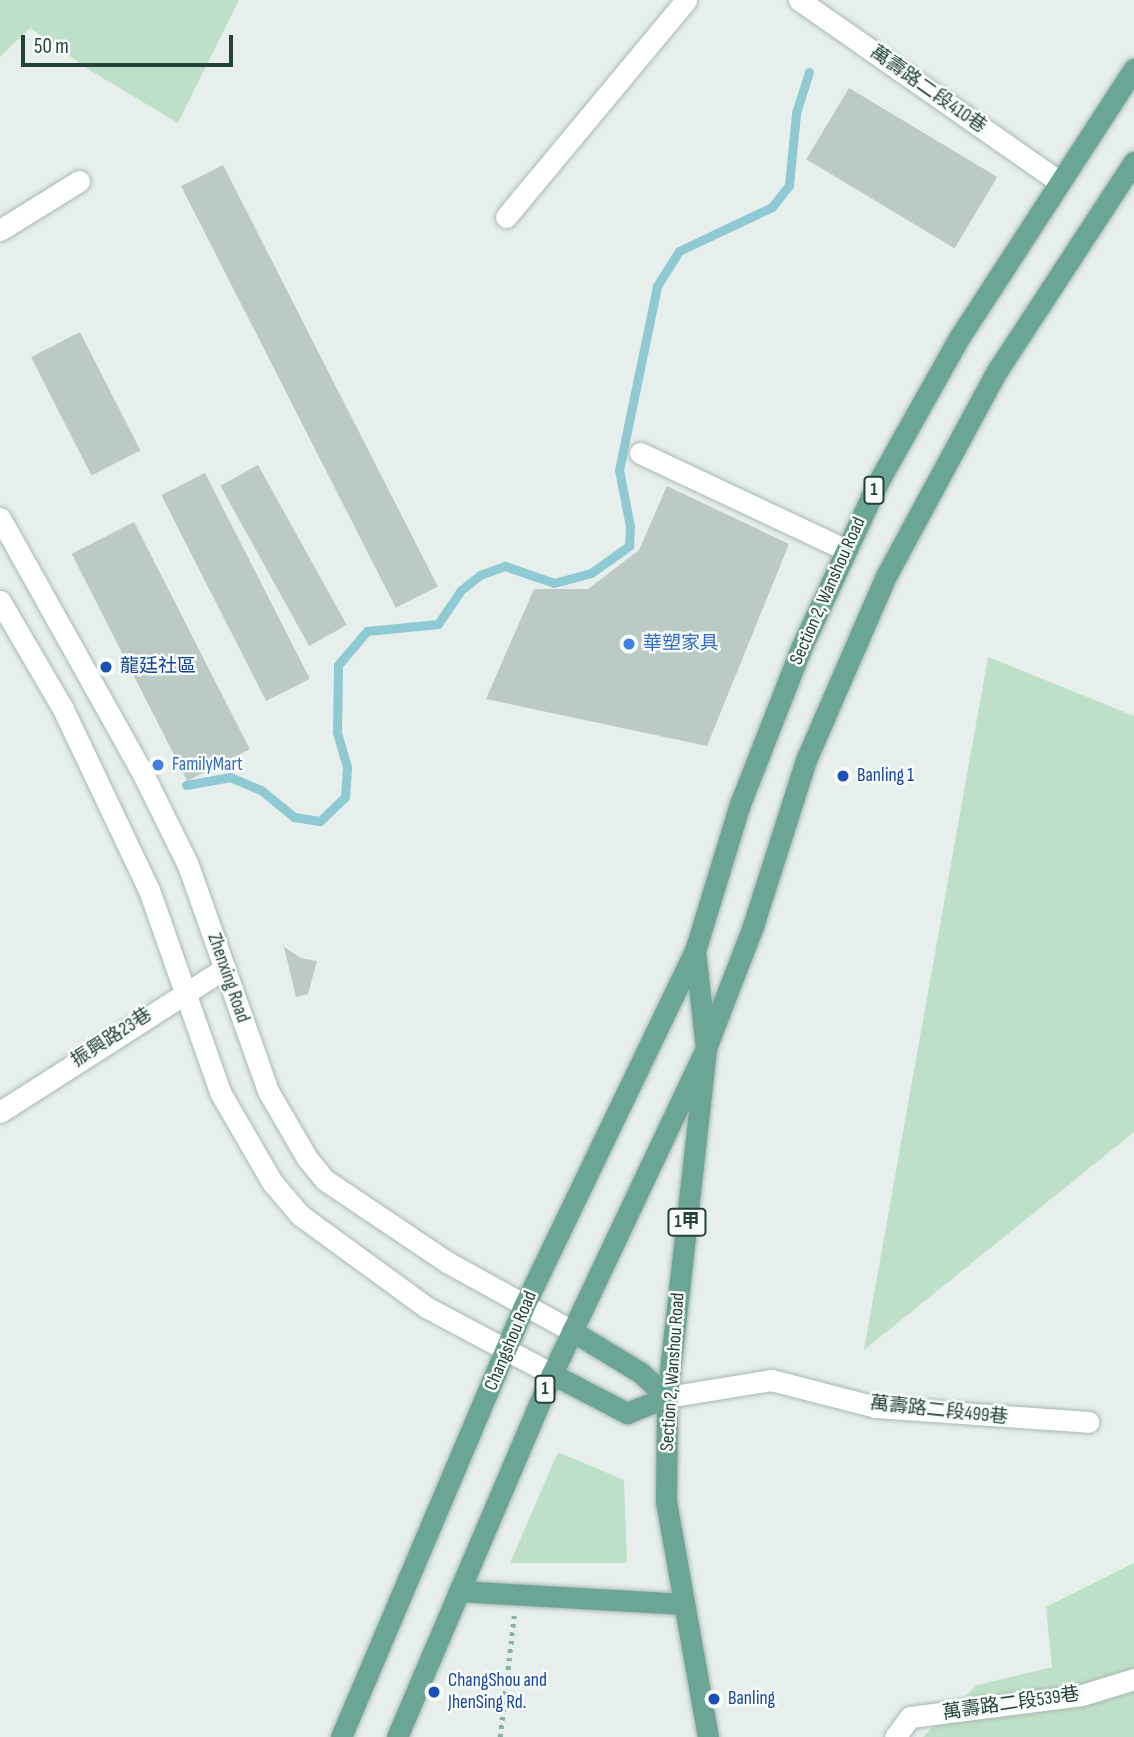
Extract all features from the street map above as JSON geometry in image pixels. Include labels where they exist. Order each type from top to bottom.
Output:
[{"type":"main road","name":"Section 2, Wanshou Road","points":[[708,1737],[666,1501],[667,1397],[706,1048],[695,951],[740,804],[801,648],[877,484],[959,338],[1058,181],[1134,68]]},
{"type":"main road","name":"Section 2, Wanshou Road","points":[[706,1048],[753,926],[806,760],[886,576],[997,371],[1134,162]]},
{"type":"main road","name":"Changshou Road","points":[[341,1737],[523,1308],[695,951]]},
{"type":"main road","name":"1","points":[[397,1737],[552,1374],[706,1048]]},
{"type":"main road","points":[[552,1374],[627,1413],[667,1397],[641,1373],[572,1331]]},
{"type":"main road","points":[[459,1591],[683,1604]]},
{"type":"street","points":[[506,217],[686,0]]},
{"type":"street","name":"萬壽路二段410巷","points":[[799,0],[1058,181]]},
{"type":"street","points":[[0,230],[79,181]]},
{"type":"street","points":[[640,453],[846,550]]},
{"type":"street","name":"Zhenxing Road","points":[[0,518],[144,776],[188,865],[268,1091],[325,1180],[447,1262],[523,1308],[572,1331]]},
{"type":"street","points":[[0,601],[63,709],[143,878],[220,1094],[272,1182],[300,1215],[426,1307],[506,1352],[552,1374]]},
{"type":"street","name":"振興路23巷","points":[[0,1112],[184,991],[225,968]]},
{"type":"street","name":"萬壽路二段499巷","points":[[667,1397],[771,1380],[876,1407],[1088,1422]]},
{"type":"street","name":"萬壽路二段539巷","points":[[895,1737],[910,1717],[1082,1695],[1134,1679]]},
{"type":"path","points":[[500,1737],[517,1594]]},
{"type":"green space","points":[[0,0],[239,0],[178,123],[91,71],[30,28],[0,57]]},
{"type":"green space","points":[[988,657],[1134,716],[1134,1132],[864,1350]]},
{"type":"green space","points":[[558,1452],[624,1480],[627,1563],[510,1563]]},
{"type":"green space","points":[[1134,1563],[1134,1737],[923,1737],[977,1685],[1052,1667],[1046,1607]]},
{"type":"building","points":[[849,88],[997,177],[955,248],[806,159]]},
{"type":"building","points":[[223,165],[438,586],[396,608],[181,186]]},
{"type":"building","points":[[80,332],[140,451],[91,475],[31,357]]},
{"type":"building","points":[[258,465],[347,625],[309,646],[220,486]]},
{"type":"building","points":[[205,473],[310,679],[266,701],[161,495]]},
{"type":"building","name":"華塑家具","points":[[667,486],[789,544],[707,746],[486,699],[534,589],[588,589],[639,550]]},
{"type":"building","points":[[134,522],[250,749],[187,781],[72,554]]},
{"type":"building","points":[[284,947],[301,958],[317,961],[308,994],[296,997]]},
{"type":"waterway","points":[[186,785],[230,777],[261,790],[294,817],[320,821],[345,797],[347,767],[337,731],[338,665],[367,631],[438,624],[461,590],[480,575],[505,566],[554,583],[591,573],[629,546],[630,526],[619,470],[657,286],[679,251],[772,207],[789,185],[796,113],[809,72]]},
{"type":"place","name":"華塑家具","points":[[629,644]]},
{"type":"place","name":"龍廷社區","points":[[106,667]]},
{"type":"place","name":"FamilyMart","points":[[158,765]]},
{"type":"place","name":"Banling 1","points":[[843,776]]},
{"type":"place","name":"ChangShou and JhenSing Rd.","points":[[434,1692]]},
{"type":"place","name":"Banling","points":[[714,1699]]}]
